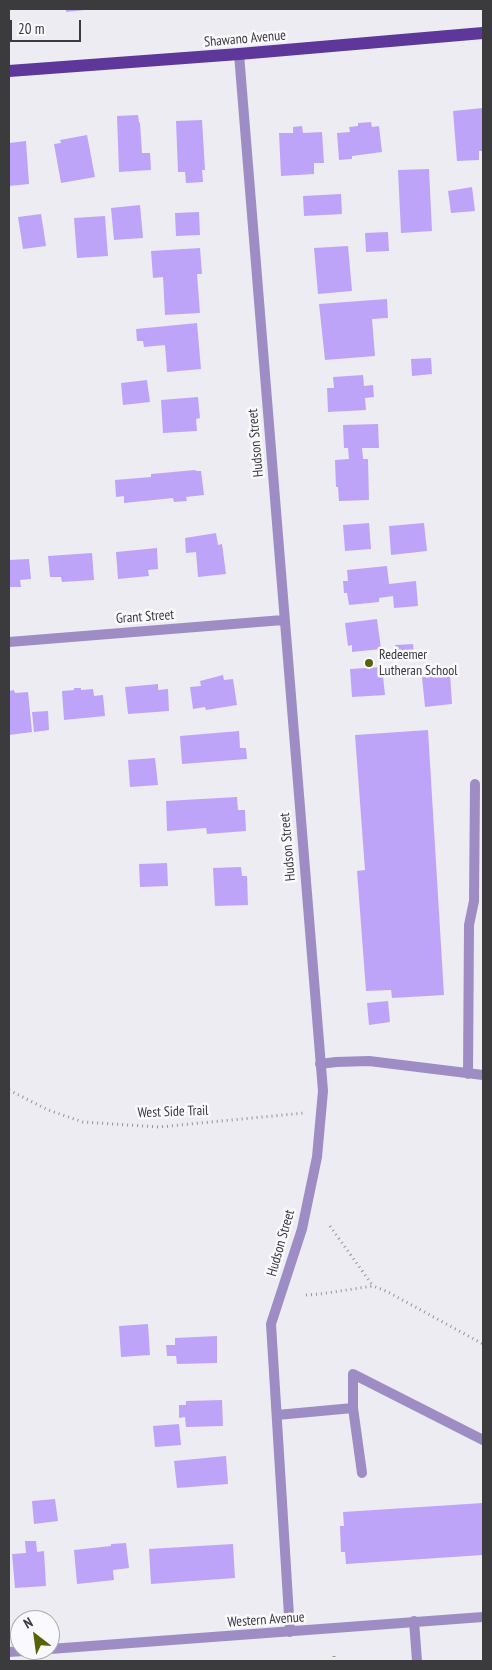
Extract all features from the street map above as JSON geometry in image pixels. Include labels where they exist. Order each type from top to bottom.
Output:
[{"type":"main road","name":"Shawano Avenue","points":[[9,71],[483,33]]},
{"type":"street","name":"Hudson Street","points":[[239,54],[283,620],[323,1091],[316,1158],[302,1229],[271,1324],[290,1632]]},
{"type":"street","name":"Grant Street","points":[[9,642],[283,620]]},
{"type":"street","points":[[468,1074],[468,925],[479,901],[475,784]]},
{"type":"street","points":[[320,1064],[369,1061],[483,1075]]},
{"type":"street","points":[[362,1473],[353,1408],[353,1374],[483,1440]]},
{"type":"street","points":[[277,1415],[353,1408]]},
{"type":"street","name":"Western Avenue","points":[[60,1648],[483,1617]]},
{"type":"street","points":[[414,1621],[417,1661]]},
{"type":"path","name":"West Side Trail","points":[[10,1091],[48,1110],[83,1122],[92,1123],[159,1127],[322,1112]]},
{"type":"path","points":[[330,1226],[373,1286]]},
{"type":"path","points":[[306,1295],[373,1286],[386,1291],[483,1344]]},
{"type":"path","points":[[334,1656],[334,1661]]},
{"type":"building","points":[[66,9],[85,9],[85,10],[66,12]]},
{"type":"building","points":[[483,108],[483,151],[479,151],[479,160],[457,161],[453,111]]},
{"type":"building","points":[[138,115],[142,153],[150,153],[151,170],[119,172],[117,116]]},
{"type":"building","points":[[202,120],[205,170],[202,170],[203,182],[186,183],[185,172],[178,172],[176,121]]},
{"type":"building","points":[[371,122],[372,127],[379,126],[382,152],[352,156],[352,159],[339,160],[337,133],[350,132],[349,127],[358,126],[358,123]]},
{"type":"building","points":[[302,126],[303,133],[322,132],[324,163],[314,163],[314,174],[281,176],[279,133],[293,133],[293,127]]},
{"type":"building","points":[[87,135],[95,177],[61,183],[54,144],[61,143],[60,140]]},
{"type":"building","points":[[26,141],[29,184],[9,186],[9,143]]},
{"type":"building","points":[[429,169],[432,231],[401,233],[398,170]]},
{"type":"building","points":[[472,187],[475,211],[451,213],[448,191]]},
{"type":"building","points":[[341,194],[342,214],[304,216],[303,196]]},
{"type":"building","points":[[140,205],[143,238],[114,240],[111,208]]},
{"type":"building","points":[[199,212],[200,235],[176,236],[175,213]]},
{"type":"building","points":[[41,214],[46,246],[23,249],[18,217]]},
{"type":"building","points":[[105,216],[108,256],[77,258],[74,218]]},
{"type":"building","points":[[388,232],[389,251],[366,252],[365,233]]},
{"type":"building","points":[[348,246],[352,291],[318,294],[314,248]]},
{"type":"building","points":[[200,248],[202,274],[197,274],[200,313],[165,315],[163,277],[153,278],[151,251]]},
{"type":"building","points":[[387,299],[388,318],[372,319],[375,356],[325,360],[319,304]]},
{"type":"building","points":[[197,323],[201,369],[167,372],[165,345],[144,347],[143,341],[137,341],[136,329]]},
{"type":"building","points":[[431,358],[432,374],[412,376],[411,359]]},
{"type":"building","points":[[363,375],[364,386],[373,385],[374,397],[365,398],[366,410],[328,412],[327,388],[334,388],[333,377]]},
{"type":"building","points":[[147,380],[150,402],[123,405],[121,383]]},
{"type":"building","points":[[198,397],[200,418],[196,419],[197,431],[163,433],[161,400]]},
{"type":"building","points":[[378,424],[379,448],[362,448],[363,459],[368,459],[369,500],[339,501],[338,487],[336,487],[335,460],[349,459],[348,448],[344,448],[343,425]]},
{"type":"building","points":[[195,470],[201,471],[204,495],[186,497],[187,501],[174,502],[173,498],[124,503],[124,496],[116,497],[115,480]]},
{"type":"building","points":[[369,523],[371,549],[345,551],[343,525]]},
{"type":"building","points":[[424,523],[427,551],[391,555],[389,526]]},
{"type":"building","points":[[216,533],[218,545],[222,544],[226,574],[198,577],[196,552],[186,553],[185,538]]},
{"type":"building","points":[[157,548],[158,569],[148,570],[149,576],[118,579],[116,552]]},
{"type":"building","points":[[92,553],[94,580],[62,582],[61,577],[50,577],[48,556]]},
{"type":"building","points":[[29,559],[31,579],[20,580],[21,587],[9,587],[9,560]]},
{"type":"building","points":[[387,566],[389,584],[416,581],[418,606],[394,608],[393,596],[379,598],[379,602],[349,605],[347,593],[344,593],[343,581],[348,581],[347,570]]},
{"type":"building","points":[[377,619],[381,649],[352,652],[352,645],[348,646],[345,623]]},
{"type":"building","points":[[413,644],[414,655],[396,656],[395,645]]},
{"type":"building","points":[[382,667],[385,695],[352,697],[350,669]]},
{"type":"building","points":[[450,674],[452,704],[425,707],[422,677]]},
{"type":"building","points":[[223,675],[224,680],[233,679],[237,705],[206,710],[205,707],[193,709],[190,687],[201,686],[200,681]]},
{"type":"building","points":[[158,684],[158,690],[168,689],[169,711],[128,714],[125,687]]},
{"type":"building","points":[[74,688],[81,688],[81,690],[93,689],[94,696],[103,695],[105,716],[64,720],[62,691],[74,690]]},
{"type":"building","points":[[14,690],[15,693],[28,692],[32,732],[9,735],[9,691]]},
{"type":"building","points":[[48,711],[49,730],[34,732],[32,712]]},
{"type":"building","points":[[428,730],[444,995],[392,998],[391,990],[366,991],[357,871],[365,870],[355,735]]},
{"type":"building","points":[[239,731],[240,748],[246,748],[247,759],[182,764],[180,736]]},
{"type":"building","points":[[155,758],[158,785],[130,787],[128,760]]},
{"type":"building","points":[[237,797],[238,810],[245,810],[246,831],[207,834],[206,828],[167,831],[166,801]]},
{"type":"building","points":[[167,863],[168,886],[140,887],[139,864]]},
{"type":"building","points":[[241,867],[242,876],[247,876],[248,905],[215,906],[213,868]]},
{"type":"building","points":[[388,1001],[390,1022],[369,1025],[367,1003]]},
{"type":"building","points":[[148,1324],[150,1355],[121,1357],[119,1326]]},
{"type":"building","points":[[217,1336],[217,1363],[177,1364],[176,1356],[167,1356],[166,1345],[175,1345],[175,1338]]},
{"type":"building","points":[[222,1400],[223,1426],[186,1427],[185,1417],[179,1418],[179,1405],[186,1405],[186,1401]]},
{"type":"building","points":[[179,1424],[181,1445],[155,1447],[153,1426]]},
{"type":"building","points":[[226,1456],[228,1484],[177,1488],[174,1461]]},
{"type":"building","points":[[55,1499],[58,1521],[34,1524],[32,1501]]},
{"type":"building","points":[[483,1503],[483,1555],[346,1564],[345,1552],[341,1552],[340,1526],[344,1526],[343,1512]]},
{"type":"building","points":[[25,1541],[36,1541],[37,1552],[44,1551],[46,1586],[15,1588],[12,1554],[26,1553]]},
{"type":"building","points":[[126,1543],[129,1568],[113,1570],[114,1580],[77,1584],[74,1550]]},
{"type":"building","points":[[233,1544],[235,1578],[151,1584],[149,1549]]},
{"type":"place","name":"Redeemer Lutheran School","points":[[369,663]]}]
